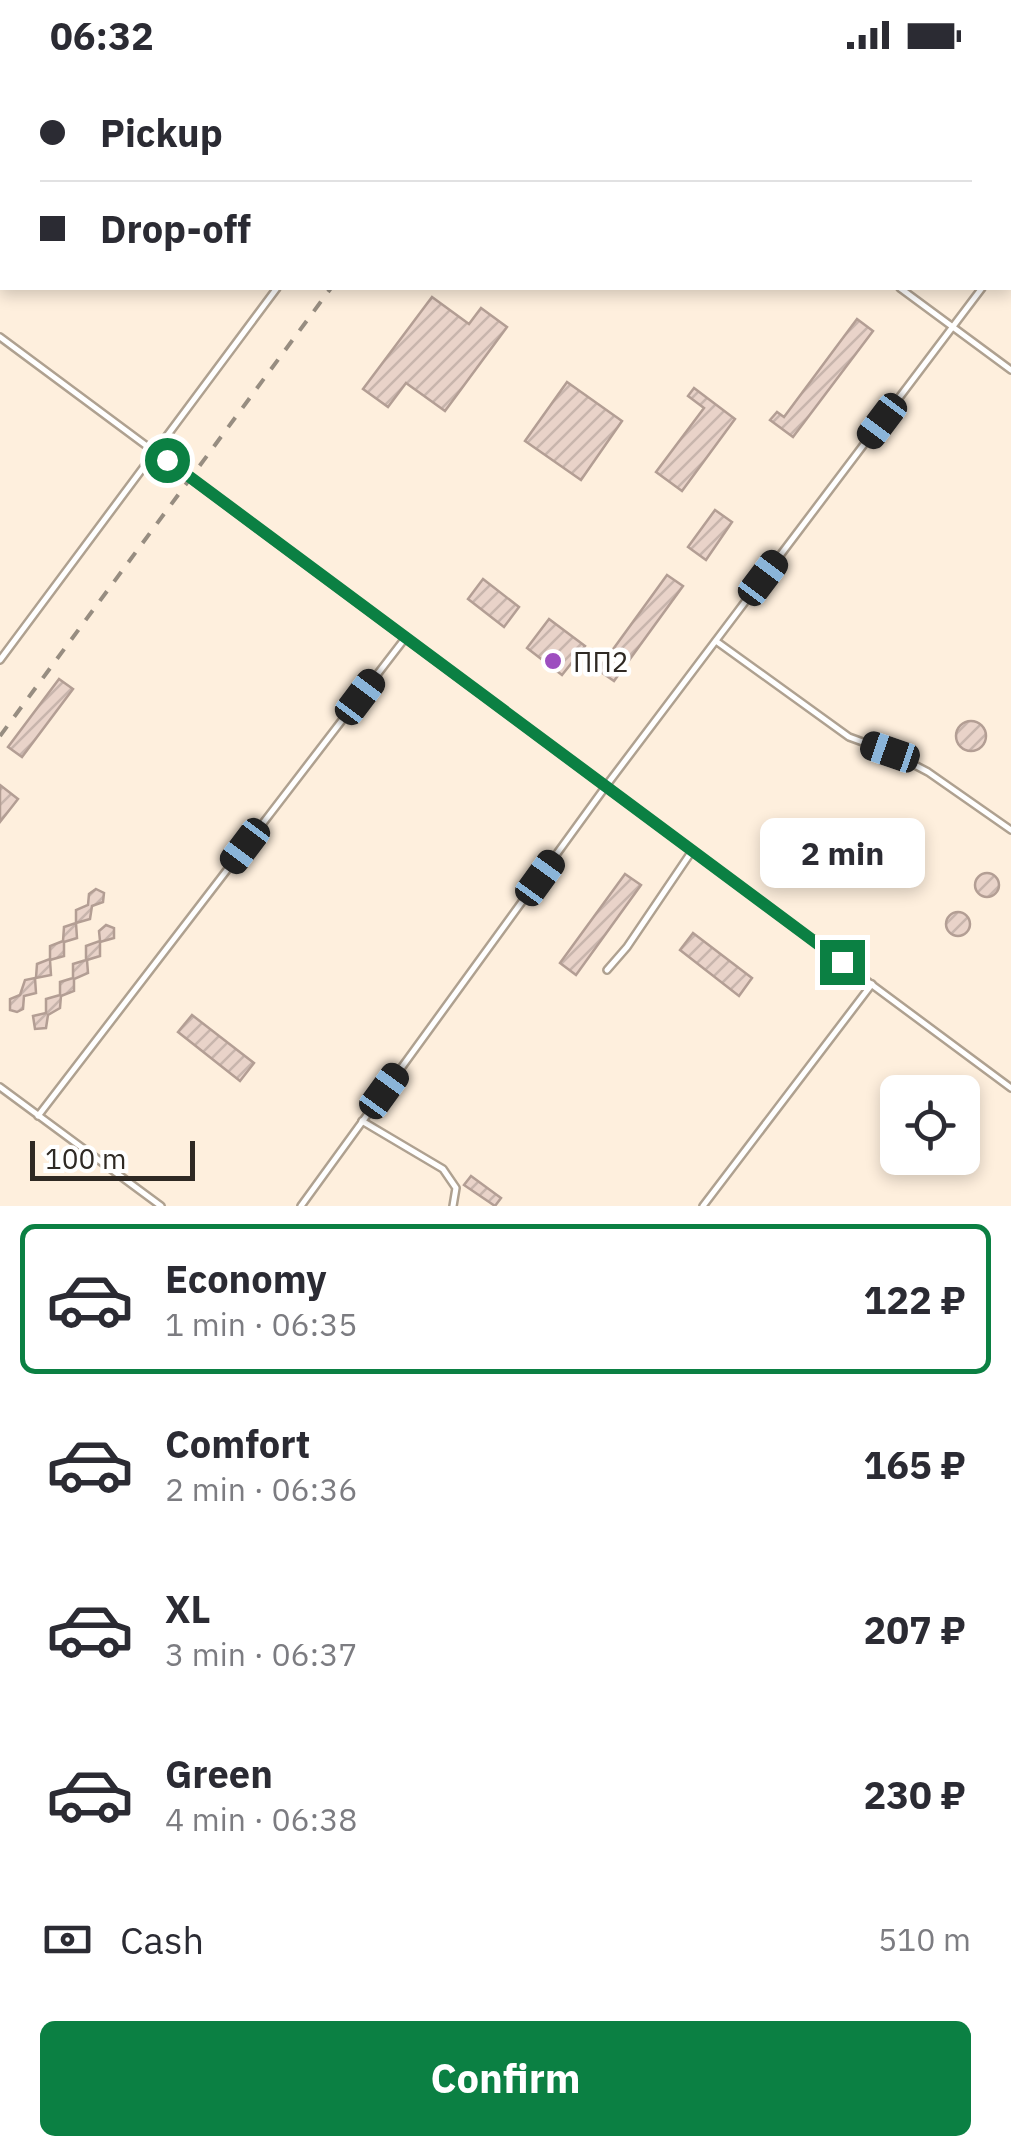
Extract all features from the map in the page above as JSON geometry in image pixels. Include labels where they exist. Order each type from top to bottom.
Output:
[{"type":"lane","points":[[0,660],[276,290]]},
{"type":"lane","points":[[903,290],[1011,370]]},
{"type":"lane","points":[[300,1206],[606,786],[981,290]]},
{"type":"lane","points":[[0,337],[1011,1088]]},
{"type":"lane","points":[[38,1116],[406,637]]},
{"type":"lane","points":[[716,641],[848,737],[890,752],[928,772],[1011,830]]},
{"type":"lane","points":[[607,970],[627,948],[692,850]]},
{"type":"lane","points":[[702,1206],[872,984]]},
{"type":"lane","points":[[0,1087],[161,1206]]},
{"type":"lane","points":[[362,1121],[443,1169],[456,1188],[452,1206]]},
{"type":"building","points":[[432,297],[469,324],[481,308],[507,327],[445,411],[406,383],[388,407],[363,389]]},
{"type":"building","points":[[857,319],[873,331],[793,437],[770,420],[777,412],[784,417]]},
{"type":"building","points":[[567,382],[622,421],[581,480],[525,441]]},
{"type":"building","points":[[694,388],[735,419],[682,491],[656,472],[704,408],[688,396]]},
{"type":"building","points":[[715,510],[732,522],[706,560],[688,547]]},
{"type":"building","points":[[667,575],[683,586],[614,681],[598,670]]},
{"type":"building","points":[[483,579],[519,607],[504,627],[468,599]]},
{"type":"building","points":[[549,619],[585,646],[562,675],[527,648]]},
{"type":"building","points":[[59,679],[73,689],[22,757],[8,747]]},
{"type":"building","points":[[971,721],[982,725],[986,736],[982,747],[971,751],[960,747],[956,736],[960,725]]},
{"type":"building","points":[[0,785],[18,799],[0,822]]},
{"type":"building","points":[[987,873],[999,885],[987,897],[975,885]]},
{"type":"building","points":[[625,874],[641,885],[576,975],[560,963]]},
{"type":"building","points":[[96,889],[104,893],[103,902],[92,906],[90,919],[76,923],[76,910],[88,905],[89,894]]},
{"type":"building","points":[[958,912],[970,924],[958,936],[946,924]]},
{"type":"building","points":[[76,923],[77,938],[64,942],[64,956],[50,960],[51,975],[36,978],[37,964],[50,959],[50,946],[63,941],[64,927]]},
{"type":"building","points":[[106,925],[114,928],[114,938],[100,942],[100,956],[87,960],[88,973],[74,979],[74,991],[61,996],[60,1008],[48,1015],[46,1028],[35,1029],[33,1016],[46,1013],[46,999],[60,995],[60,982],[73,978],[73,964],[86,960],[86,946],[100,941],[99,931]]},
{"type":"building","points":[[693,933],[752,978],[739,996],[680,950]]},
{"type":"building","points":[[35,978],[36,993],[24,996],[23,1009],[10,1010],[10,999],[20,995],[25,980]]},
{"type":"building","points":[[192,1015],[254,1063],[240,1081],[178,1032]]},
{"type":"building","points":[[471,1176],[501,1198],[495,1206],[464,1185]]},
{"type":"railway","points":[[0,736],[330,290]]},
{"type":"place","name":"ПП2","points":[[553,661]]},
{"type":"route","points":[[167,460],[842,962]]}]
